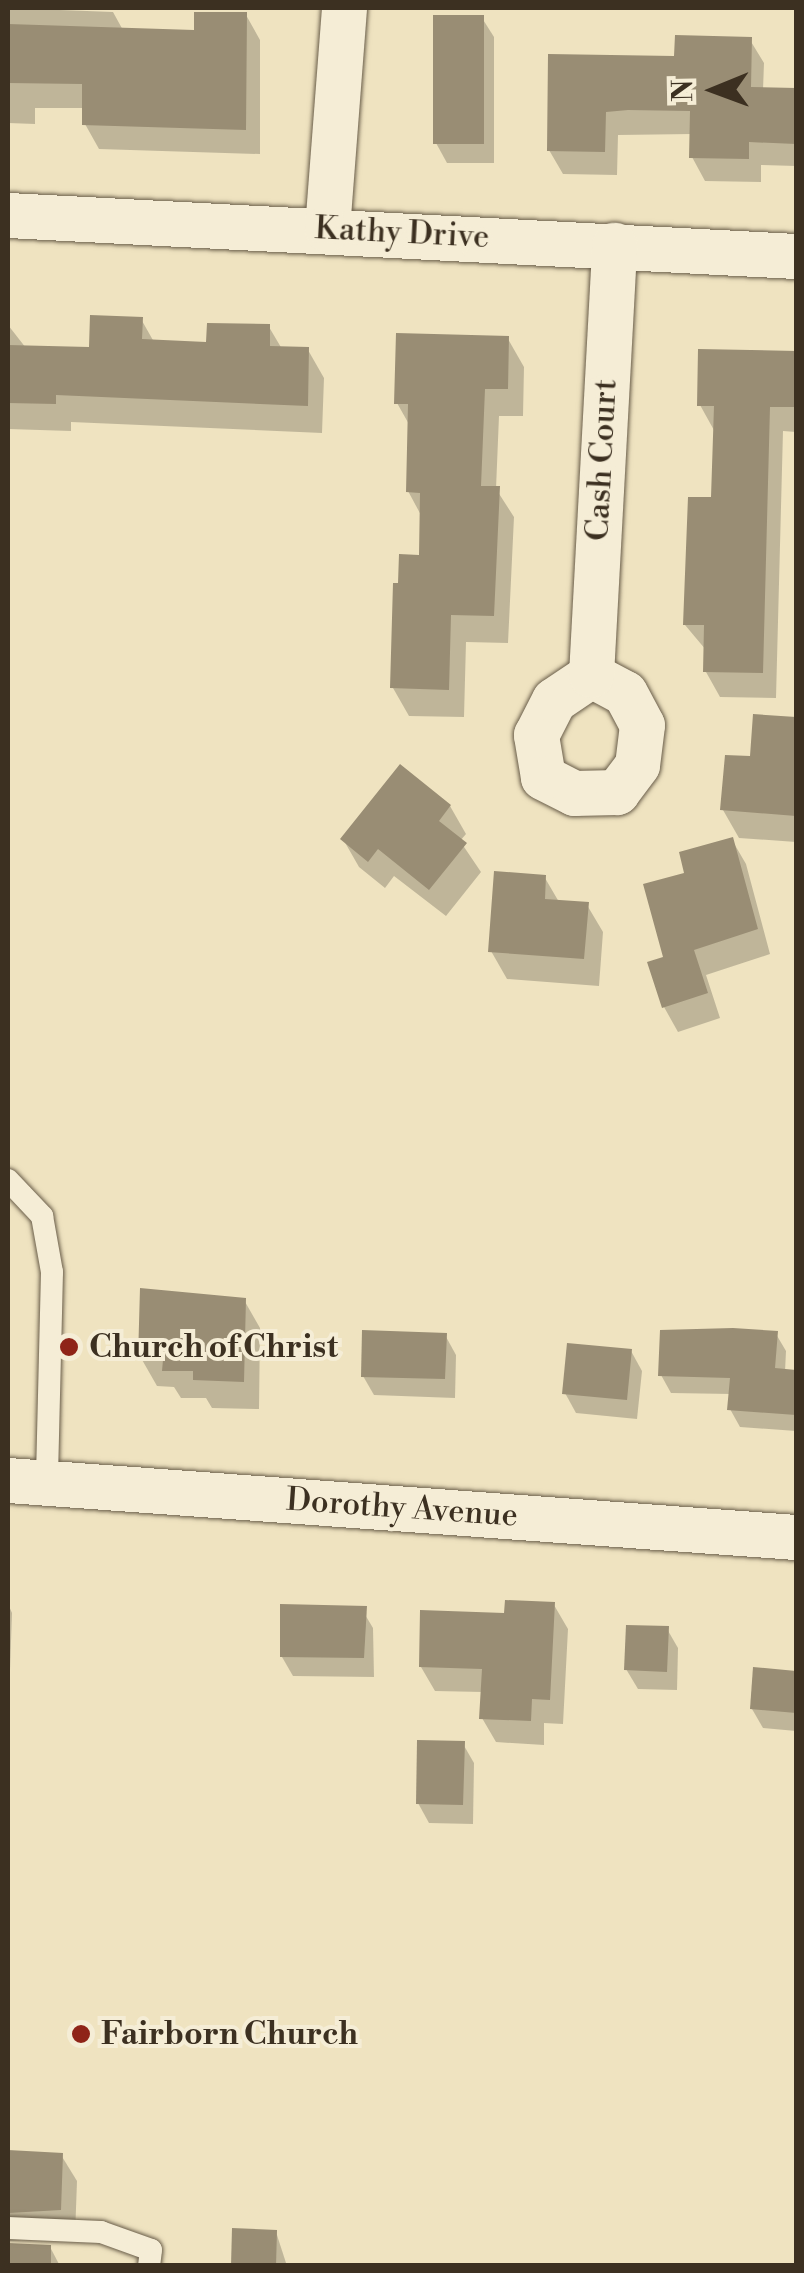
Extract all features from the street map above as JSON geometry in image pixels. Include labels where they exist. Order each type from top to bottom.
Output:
[{"type":"street","points":[[327,229],[344,8]]},
{"type":"street","name":"Kathy Drive","points":[[8,215],[796,256]]},
{"type":"street","name":"Cash Court","points":[[591,676],[614,245]]},
{"type":"street","name":"Dorothy Avenue","points":[[27,1482],[796,1536]]},
{"type":"lane","points":[[8,1180],[42,1216],[52,1272],[27,1482]]},
{"type":"lane","points":[[8,2228],[101,2232],[151,2250],[149,2266]]},
{"type":"building","points":[[194,12],[247,12],[246,130],[82,125],[82,84],[8,83],[8,24],[194,30]]},
{"type":"building","points":[[433,15],[484,15],[484,144],[433,144]]},
{"type":"building","points":[[675,35],[752,37],[751,87],[796,88],[796,144],[749,142],[749,159],[689,158],[690,111],[628,110],[606,112],[605,152],[547,151],[548,54],[674,56]]},
{"type":"building","points":[[90,315],[143,317],[142,339],[206,342],[207,323],[270,324],[270,346],[309,347],[308,406],[56,395],[56,404],[8,403],[8,345],[89,347]]},
{"type":"building","points":[[396,333],[509,336],[508,389],[485,389],[481,486],[500,486],[494,616],[451,615],[449,690],[390,688],[393,583],[398,583],[399,554],[419,555],[420,493],[406,492],[408,404],[394,404]]},
{"type":"building","points":[[698,349],[796,351],[796,407],[770,407],[763,673],[703,672],[704,625],[683,625],[688,497],[711,497],[714,406],[697,406]]},
{"type":"building","points":[[753,714],[796,717],[796,816],[720,810],[725,755],[750,756]]},
{"type":"building","points":[[400,764],[451,805],[439,821],[467,843],[429,890],[378,849],[368,862],[340,839]]},
{"type":"building","points":[[733,837],[758,929],[694,950],[708,993],[662,1008],[647,962],[663,957],[643,884],[684,873],[679,852]]},
{"type":"building","points":[[494,871],[546,875],[545,899],[589,902],[584,959],[488,952]]},
{"type":"building","points":[[140,1288],[246,1298],[244,1382],[193,1380],[193,1371],[162,1371],[163,1360],[138,1359]]},
{"type":"building","points":[[362,1330],[447,1333],[445,1379],[361,1377]]},
{"type":"building","points":[[660,1330],[778,1331],[775,1368],[796,1370],[796,1415],[727,1410],[730,1378],[658,1376]]},
{"type":"building","points":[[567,1343],[632,1349],[627,1400],[562,1394]]},
{"type":"building","points":[[505,1600],[555,1602],[550,1700],[532,1699],[531,1721],[479,1719],[482,1669],[419,1667],[420,1610],[504,1613]]},
{"type":"building","points":[[280,1604],[367,1606],[364,1658],[280,1657]]},
{"type":"building","points":[[626,1625],[669,1626],[667,1672],[624,1670]]},
{"type":"building","points":[[753,1667],[796,1671],[796,1713],[750,1709]]},
{"type":"building","points":[[417,1740],[465,1741],[463,1805],[416,1804]]},
{"type":"building","points":[[8,2150],[63,2153],[61,2210],[8,2213]]},
{"type":"building","points":[[232,2228],[277,2230],[276,2266],[231,2266]]},
{"type":"building","points":[[8,2243],[51,2245],[51,2266],[8,2266]]},
{"type":"place","name":"Church of Christ","points":[[69,1347]]},
{"type":"place","name":"Fairborn Church","points":[[81,2034]]}]
